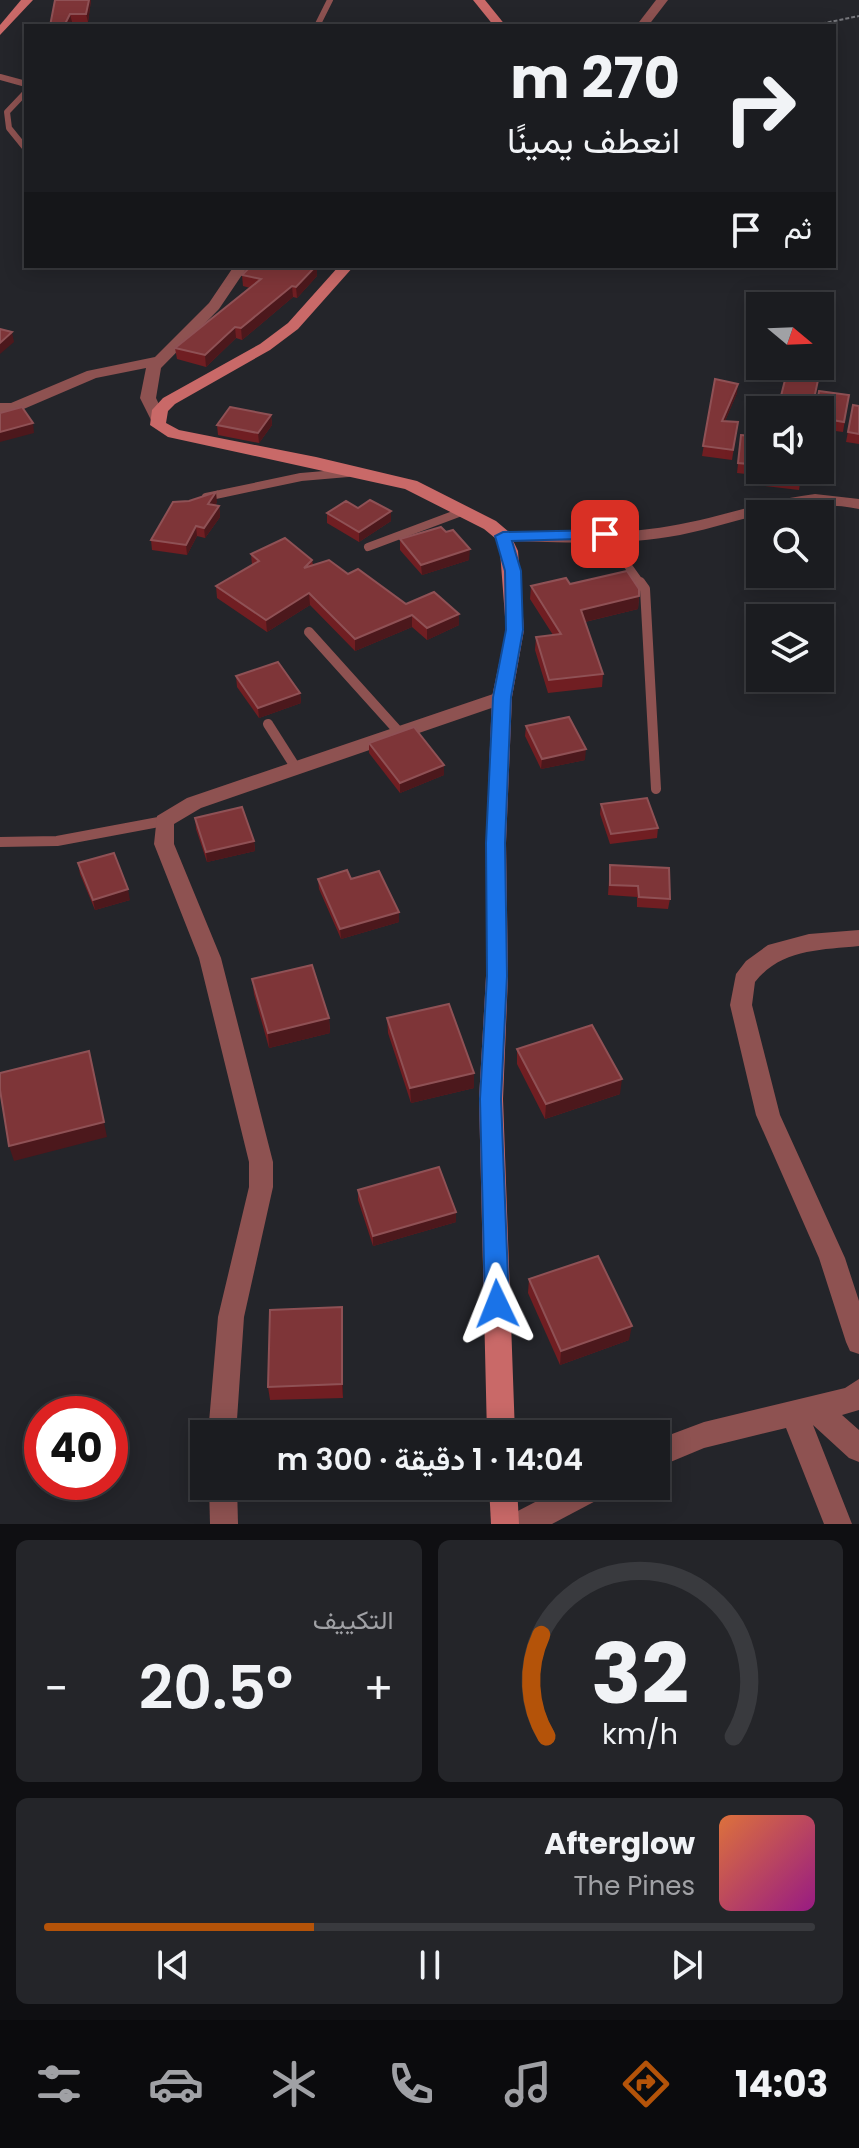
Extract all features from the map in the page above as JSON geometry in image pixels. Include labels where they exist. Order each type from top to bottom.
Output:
[{"type":"street","points":[[2,28],[27,0]]},
{"type":"street","points":[[479,0],[498,24]]},
{"type":"street","points":[[644,24],[662,0]]},
{"type":"street","points":[[240,268],[214,306],[159,361],[148,386],[148,398],[158,425],[174,434],[362,472],[411,485],[464,511],[503,536],[680,530],[781,504],[849,501],[859,504]]},
{"type":"street","points":[[157,417],[169,401],[265,347],[293,326],[345,268]]},
{"type":"street","points":[[2,410],[92,374],[159,361]]},
{"type":"street","points":[[501,1420],[491,1099],[497,976],[496,843],[502,697],[515,630],[513,571],[503,536]]},
{"type":"street","points":[[223,1420],[231,1317],[261,1187],[261,1162],[210,958],[164,844],[164,821],[194,803],[502,697]]},
{"type":"street","points":[[859,938],[809,942],[776,951],[754,967],[744,980],[741,1005],[768,1115],[832,1258],[859,1342]]},
{"type":"street","points":[[670,1448],[704,1435],[853,1399],[859,1392]]},
{"type":"street","points":[[806,1412],[859,1448]]},
{"type":"street","points":[[806,1412],[838,1524]]},
{"type":"street","points":[[223,1500],[224,1524]]},
{"type":"street","points":[[504,1500],[505,1524]]},
{"type":"street","points":[[522,1524],[568,1500]]},
{"type":"lane","points":[[318,24],[330,0]]},
{"type":"lane","points":[[0,77],[24,83]]},
{"type":"lane","points":[[24,94],[7,112],[9,128],[24,147]]},
{"type":"lane","points":[[197,499],[301,477],[362,472]]},
{"type":"lane","points":[[368,547],[464,511]]},
{"type":"lane","points":[[605,534],[645,589],[656,789]]},
{"type":"lane","points":[[309,632],[399,732]]},
{"type":"lane","points":[[268,724],[296,768]]},
{"type":"lane","points":[[0,842],[57,841],[164,821]]},
{"type":"path","points":[[820,24],[859,16]]},
{"type":"building","points":[[55,0],[89,0],[86,14],[70,14],[65,24],[50,24]]},
{"type":"building","points":[[249,268],[314,268],[296,287],[292,286],[241,328],[235,327],[205,355],[175,348],[261,279],[242,275]]},
{"type":"building","points":[[0,329],[12,332],[0,343]]},
{"type":"building","points":[[715,379],[738,384],[722,421],[738,422],[733,450],[703,446]]},
{"type":"building","points":[[785,380],[818,380],[815,396],[781,396]]},
{"type":"building","points":[[819,391],[849,395],[844,422],[834,420],[834,396],[818,396]]},
{"type":"building","points":[[853,405],[859,406],[859,434],[848,432]]},
{"type":"building","points":[[22,407],[33,423],[0,432],[0,413]]},
{"type":"building","points":[[230,407],[271,415],[258,433],[217,425]]},
{"type":"building","points":[[741,435],[746,436],[746,464],[738,463]]},
{"type":"building","points":[[216,492],[208,504],[219,506],[204,528],[196,526],[186,545],[151,540],[173,502],[189,501]]},
{"type":"building","points":[[370,500],[391,511],[359,532],[327,513],[346,501],[358,508]]},
{"type":"building","points":[[441,527],[446,532],[453,530],[470,549],[421,565],[400,539]]},
{"type":"building","points":[[285,538],[312,560],[304,568],[329,560],[348,574],[358,569],[406,604],[434,592],[459,614],[427,628],[412,615],[355,639],[309,593],[266,620],[216,586],[259,561],[251,554]]},
{"type":"building","points":[[627,571],[639,589],[639,596],[581,610],[603,674],[549,680],[536,637],[561,634],[531,586],[566,578],[570,584]]},
{"type":"building","points":[[278,662],[300,693],[258,708],[236,676]]},
{"type":"building","points":[[569,717],[586,749],[542,759],[526,726]]},
{"type":"building","points":[[414,727],[444,765],[400,783],[369,743]]},
{"type":"building","points":[[647,798],[658,828],[611,834],[601,804]]},
{"type":"building","points":[[242,807],[254,841],[206,852],[195,818]]},
{"type":"building","points":[[114,853],[128,889],[93,900],[78,863]]},
{"type":"building","points":[[610,865],[669,868],[670,899],[639,897],[638,886],[610,885]]},
{"type":"building","points":[[347,870],[351,879],[379,871],[399,912],[340,929],[318,879]]},
{"type":"building","points":[[312,965],[329,1018],[268,1033],[252,979]]},
{"type":"building","points":[[449,1004],[474,1073],[410,1088],[387,1018]]},
{"type":"building","points":[[592,1025],[622,1079],[546,1104],[517,1049]]},
{"type":"building","points":[[89,1051],[104,1122],[9,1146],[0,1073]]},
{"type":"building","points":[[439,1167],[456,1212],[373,1236],[358,1190]]},
{"type":"building","points":[[598,1256],[632,1326],[561,1351],[529,1279]]},
{"type":"building","points":[[342,1307],[342,1384],[268,1387],[270,1310]]},
{"type":"route","points":[[497,1304],[491,1099],[497,976],[496,843],[502,697],[515,630],[513,571],[503,536],[605,534]]}]
